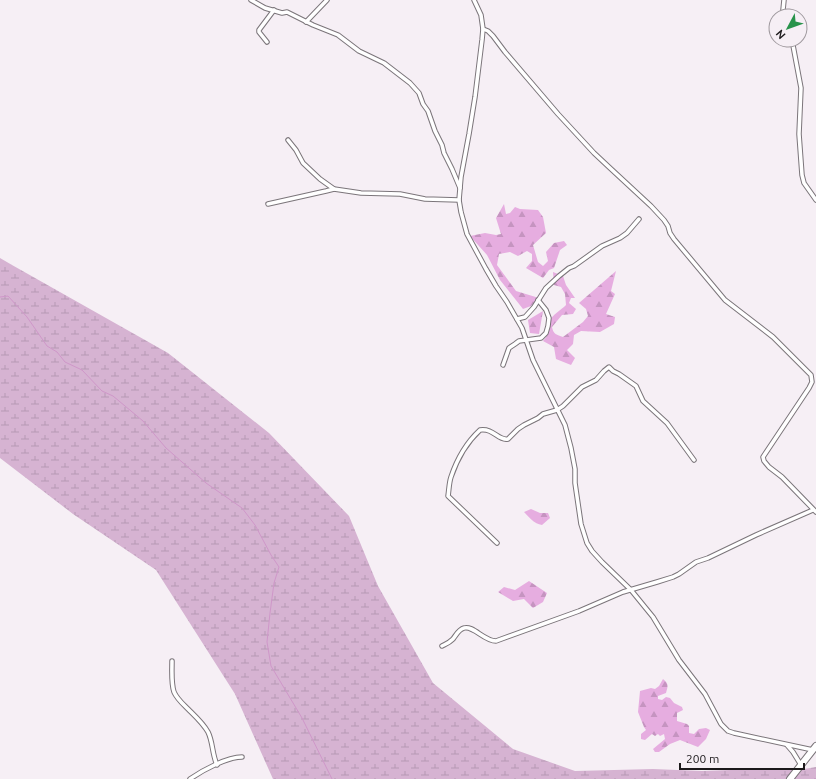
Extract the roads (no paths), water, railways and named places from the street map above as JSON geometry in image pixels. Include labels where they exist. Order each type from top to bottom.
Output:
[{"type":"main road","points":[[790,779],[815,748]]},
{"type":"street","points":[[251,0],[265,8],[282,13],[287,12],[306,22],[338,35],[359,51],[384,63],[410,83],[419,93],[423,104],[428,111],[460,189]]},
{"type":"street","points":[[306,22],[327,0]]},
{"type":"street","points":[[474,0],[481,15],[482,29],[475,97],[462,170],[459,200],[461,212],[467,234],[486,269],[517,319],[527,340],[533,360],[565,425],[575,469],[579,516],[587,544],[602,562],[631,590],[653,617],[679,660],[705,694],[725,729],[734,733],[787,745],[815,748]]},
{"type":"street","points":[[267,42],[259,30],[274,10]]},
{"type":"street","points":[[442,646],[451,640],[460,630],[467,627],[488,640],[496,641],[579,611],[614,596],[673,577],[696,562],[815,511],[764,461],[764,457],[809,388],[812,382],[811,375],[773,337],[726,300],[674,239],[664,220],[594,153],[558,114],[493,36],[488,31],[482,29]]},
{"type":"street","points":[[794,48],[801,88],[799,134],[802,175],[804,183],[816,200]]},
{"type":"street","points":[[288,140],[296,150],[303,163],[320,179],[334,189]]},
{"type":"street","points":[[268,204],[334,189],[361,193],[400,194],[425,199],[459,200]]},
{"type":"street","points":[[517,319],[525,317],[534,307],[546,288],[559,276],[602,246],[620,238],[627,233],[639,219]]},
{"type":"street","points":[[503,365],[509,348],[519,340],[541,338],[546,333],[549,318],[546,310],[538,300]]},
{"type":"street","points":[[498,543],[448,496],[451,478],[463,449],[480,430],[488,430],[496,434],[499,438],[508,438],[518,429],[543,414],[557,410],[563,406],[582,387],[599,378],[609,367],[636,386],[643,401],[667,423],[694,460]]},
{"type":"street","points":[[172,661],[174,694],[201,723],[209,734],[213,755],[217,765]]},
{"type":"street","points":[[787,745],[801,766]]},
{"type":"street","points":[[190,779],[226,760],[242,757]]},
{"type":"waterway","points":[[0,297],[8,296],[27,317],[47,346],[57,352],[65,362],[82,370],[102,391],[113,396],[143,421],[166,448],[206,483],[242,508],[255,525],[279,567],[274,583],[267,642],[271,666],[302,718],[332,779]]}]
